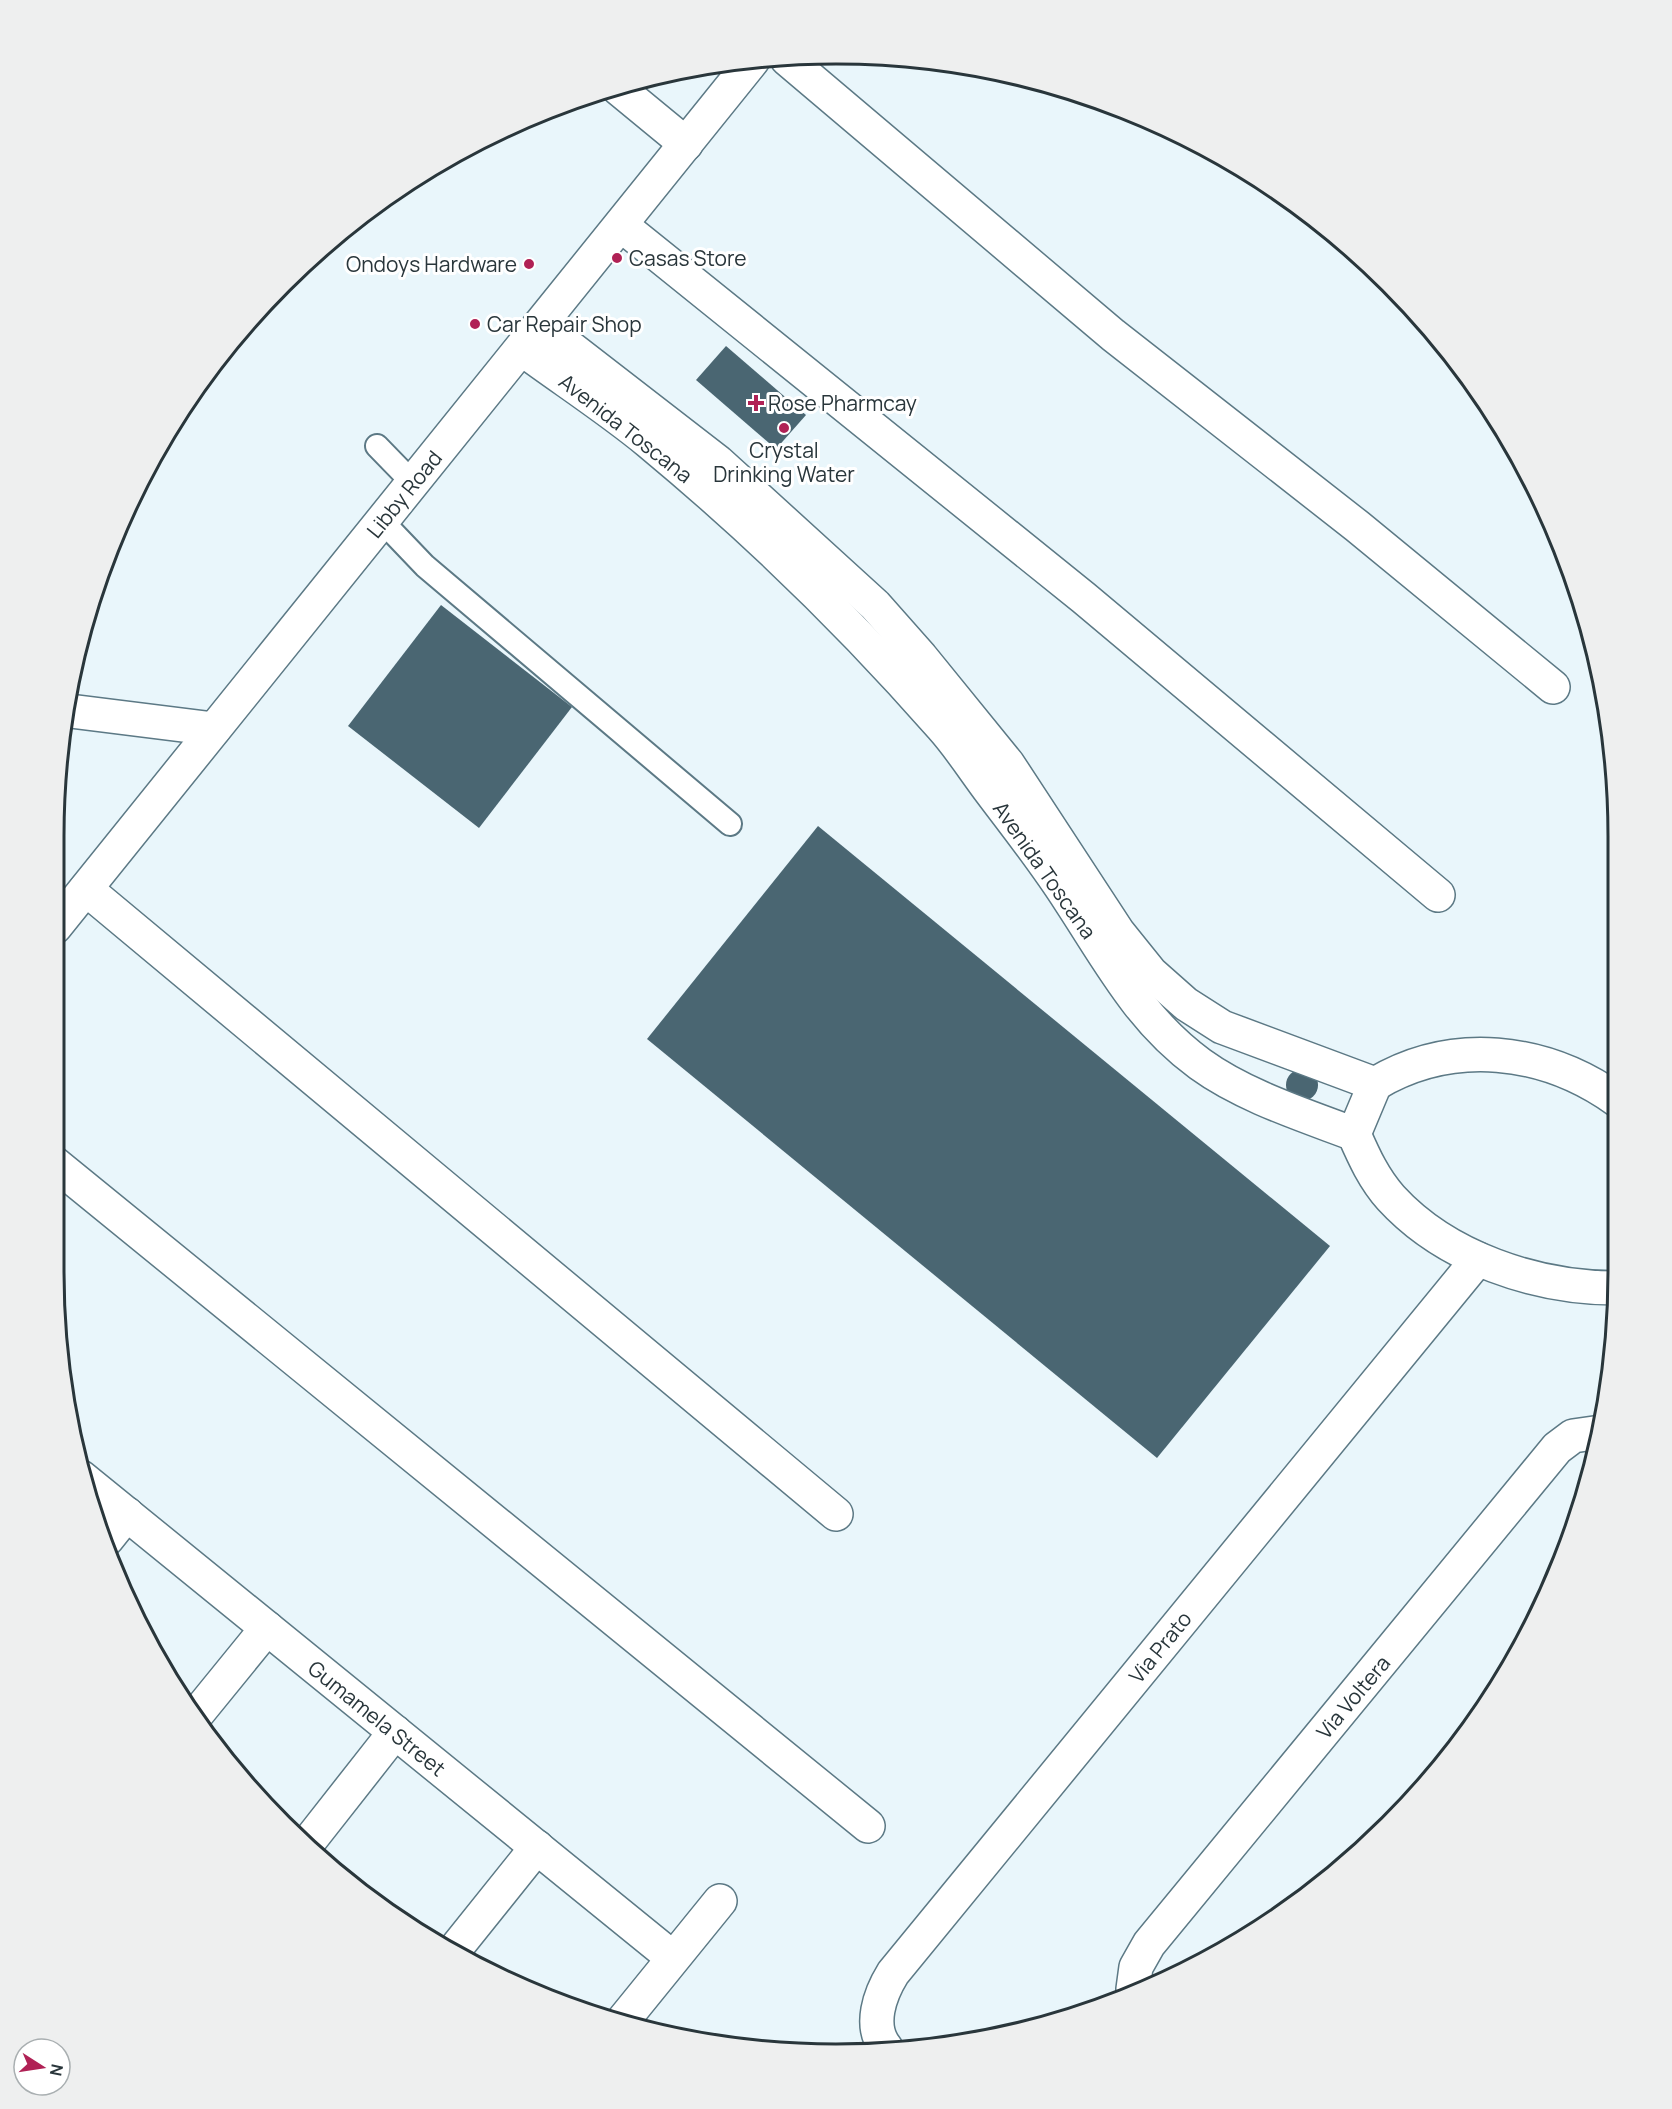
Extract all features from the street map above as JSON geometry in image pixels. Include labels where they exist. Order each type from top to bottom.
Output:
[{"type":"street","points":[[795,66],[1113,335],[1358,526],[1553,687]]},
{"type":"street","name":"Libby Road","points":[[64,916],[745,70]]},
{"type":"street","points":[[625,94],[686,144]]},
{"type":"street","points":[[621,225],[1084,598],[1438,895]]},
{"type":"street","name":"Avenida Toscana","points":[[532,337],[597,386],[646,440],[736,516],[846,600],[946,731],[1081,896],[1118,932],[1151,973],[1201,1016],[1247,1038],[1312,1059],[1375,1084]]},
{"type":"street","points":[[75,712],[214,729]]},
{"type":"street","points":[[86,889],[836,1514]]},
{"type":"street","name":"Avenida Toscana","points":[[1081,896],[1129,994],[1176,1044],[1203,1066],[1227,1080],[1289,1110],[1354,1134]]},
{"type":"street","points":[[1227,1080],[1247,1038]]},
{"type":"street","points":[[1607,1287],[1561,1283],[1478,1259],[1436,1236],[1413,1220],[1398,1204],[1370,1169],[1354,1134],[1375,1084],[1401,1069],[1423,1061],[1482,1054],[1526,1059],[1562,1070],[1608,1089]]},
{"type":"street","points":[[64,1171],[868,1826]]},
{"type":"street","name":"Via Prato","points":[[885,2043],[877,2018],[882,1991],[893,1974],[1478,1259]]},
{"type":"street","name":"Via Voltera","points":[[1134,1985],[1136,1967],[1149,1944],[1557,1448],[1574,1436],[1591,1434]]},
{"type":"street","name":"Gumamela Street","points":[[96,1489],[674,1958]]},
{"type":"street","points":[[110,1535],[127,1514]]},
{"type":"street","points":[[200,1710],[267,1628]]},
{"type":"street","points":[[311,1839],[395,1732]]},
{"type":"street","points":[[458,1945],[537,1847]]},
{"type":"street","points":[[627,2015],[720,1901]]},
{"type":"lane","points":[[377,446],[413,483]]},
{"type":"lane","points":[[382,521],[425,566],[730,825]]},
{"type":"building","points":[[726,346],[806,415],[776,449],[696,380]]},
{"type":"building","points":[[441,605],[572,707],[479,828],[348,726]]},
{"type":"building","points":[[818,826],[1330,1246],[1157,1458],[647,1039]]},
{"type":"building","points":[[1302,1069],[1313,1074],[1318,1085],[1313,1096],[1302,1101],[1291,1096],[1286,1085],[1291,1074]]},
{"type":"place","name":"Casas Store","points":[[617,258]]},
{"type":"place","name":"Ondoys Hardware","points":[[529,264]]},
{"type":"place","name":"Car Repair Shop","points":[[475,324]]},
{"type":"place","name":"Rose Pharmcay","points":[[756,403]]},
{"type":"place","name":"Crystal Drinking Water","points":[[784,428]]}]
